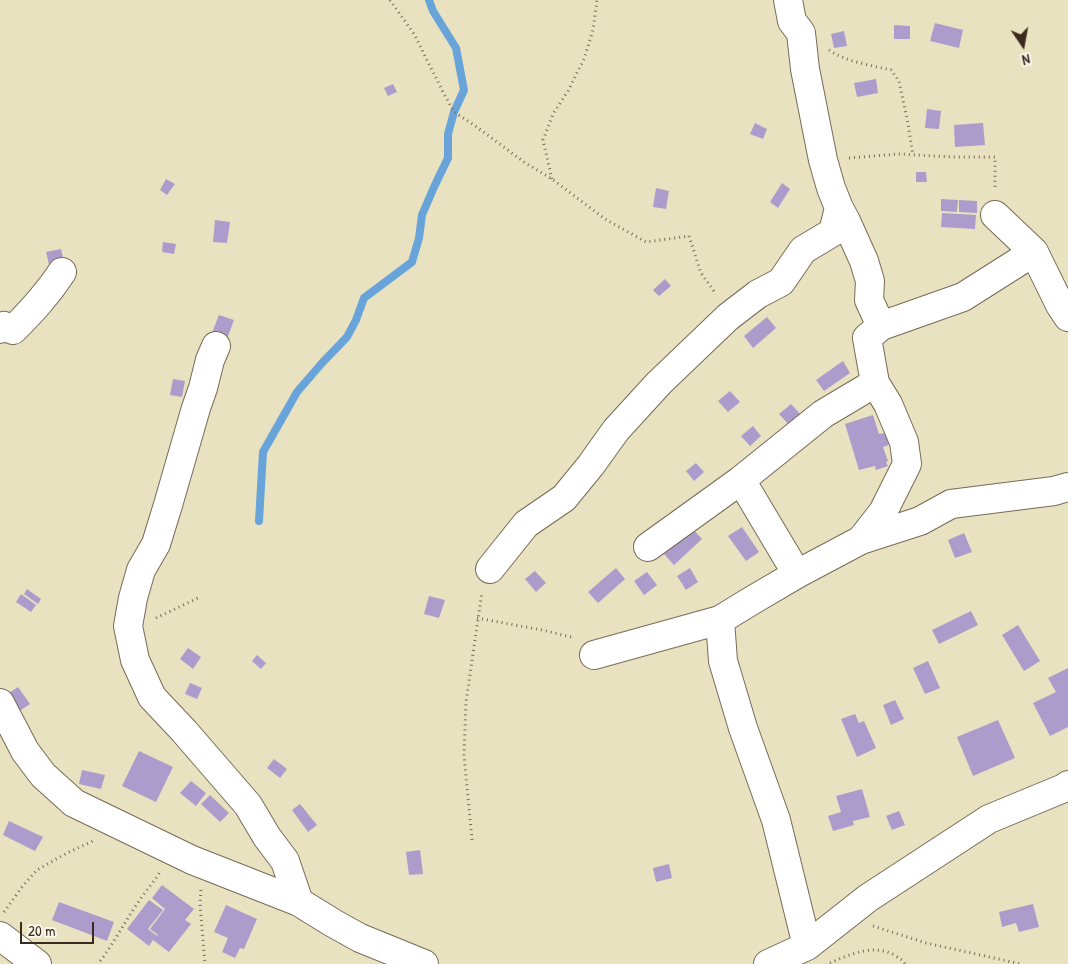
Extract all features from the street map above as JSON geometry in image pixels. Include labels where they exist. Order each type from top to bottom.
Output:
[{"type":"street","points":[[788,0],[792,21],[802,33],[805,69],[823,160],[839,208],[864,261],[870,281],[869,300],[880,326]]},
{"type":"street","points":[[490,569],[526,524],[564,498],[616,430],[659,383],[728,317],[758,294],[781,282],[803,250],[833,232],[839,208]]},
{"type":"street","points":[[995,215],[1034,252],[1060,305],[1068,317]]},
{"type":"street","points":[[862,540],[883,512],[907,464],[904,442],[888,404],[875,383],[868,338],[880,326],[963,297],[1034,252]]},
{"type":"street","points":[[0,329],[4,326],[12,330],[50,291],[62,272]]},
{"type":"street","points":[[216,346],[210,360],[156,544],[141,570],[128,626],[135,660],[152,697],[248,805],[285,861],[299,902]]},
{"type":"street","points":[[648,547],[741,480],[823,414],[875,383]]},
{"type":"street","points":[[741,480],[797,574]]},
{"type":"street","points":[[594,655],[720,620],[797,574],[862,540],[920,521],[951,504],[1054,491],[1068,487]]},
{"type":"street","points":[[720,620],[723,661],[743,728],[776,820],[807,946]]},
{"type":"street","points":[[0,703],[25,751],[43,775],[74,802],[182,855],[299,902],[360,938],[424,964]]},
{"type":"street","points":[[768,964],[807,946],[868,898],[989,820],[1068,785]]},
{"type":"street","points":[[0,936],[37,964]]},
{"type":"path","points":[[390,0],[414,34],[454,112],[524,162],[552,179],[604,219],[646,242],[689,236],[701,273],[728,317]]},
{"type":"path","points":[[552,179],[543,140],[553,114],[568,91],[584,59],[593,30],[598,0]]},
{"type":"path","points":[[802,33],[835,54],[891,70],[899,81],[913,155]]},
{"type":"path","points":[[823,160],[898,154],[995,157],[995,215]]},
{"type":"path","points":[[472,840],[464,755],[466,702],[483,582],[490,569]]},
{"type":"path","points":[[133,648],[152,620],[198,598]]},
{"type":"path","points":[[477,618],[585,640],[594,655]]},
{"type":"path","points":[[0,917],[37,870],[95,840],[129,829]]},
{"type":"path","points":[[100,961],[138,902],[166,864],[182,855],[201,885],[200,904],[205,964]]},
{"type":"path","points":[[845,916],[926,943],[1022,964]]},
{"type":"path","points":[[827,964],[850,954],[876,950],[890,952],[906,964]]},
{"type":"building","points":[[935,23],[963,30],[959,48],[930,41]]},
{"type":"building","points":[[894,25],[910,26],[910,39],[894,39]]},
{"type":"building","points":[[844,31],[847,46],[834,48],[831,34]]},
{"type":"building","points":[[876,79],[878,93],[857,97],[854,83]]},
{"type":"building","points":[[393,84],[397,92],[388,96],[384,88]]},
{"type":"building","points":[[927,109],[941,111],[939,129],[925,128]]},
{"type":"building","points":[[755,123],[767,129],[763,139],[750,134]]},
{"type":"building","points":[[983,123],[985,145],[955,147],[954,125]]},
{"type":"building","points":[[916,172],[926,172],[927,182],[916,182]]},
{"type":"building","points":[[166,179],[175,184],[167,195],[160,190]]},
{"type":"building","points":[[782,183],[790,189],[778,208],[770,202]]},
{"type":"building","points":[[656,188],[669,191],[666,209],[653,207]]},
{"type":"building","points":[[941,199],[958,200],[957,212],[941,211]]},
{"type":"building","points":[[959,200],[977,201],[977,213],[959,212]]},
{"type":"building","points":[[942,213],[976,215],[975,229],[941,227]]},
{"type":"building","points":[[215,220],[230,222],[227,243],[213,242]]},
{"type":"building","points":[[163,242],[176,244],[174,254],[162,252]]},
{"type":"building","points":[[61,249],[65,266],[50,269],[46,252]]},
{"type":"building","points":[[665,279],[671,286],[659,296],[653,290]]},
{"type":"building","points":[[219,315],[234,320],[225,344],[210,338]]},
{"type":"building","points":[[767,317],[776,328],[753,348],[744,336]]},
{"type":"building","points":[[843,361],[850,373],[824,391],[816,380]]},
{"type":"building","points":[[173,379],[185,381],[182,397],[170,395]]},
{"type":"building","points":[[730,391],[740,402],[728,412],[718,401]]},
{"type":"building","points":[[791,404],[801,415],[789,425],[779,414]]},
{"type":"building","points":[[873,415],[879,434],[885,433],[889,445],[883,447],[888,466],[876,470],[875,466],[859,470],[845,424]]},
{"type":"building","points":[[753,426],[761,436],[750,446],[741,436]]},
{"type":"building","points":[[696,463],[704,472],[694,481],[686,471]]},
{"type":"building","points":[[742,527],[759,552],[746,561],[728,536]]},
{"type":"building","points":[[692,528],[702,539],[674,565],[664,554]]},
{"type":"building","points":[[964,533],[972,552],[955,558],[948,540]]},
{"type":"building","points":[[616,568],[625,579],[598,603],[588,592]]},
{"type":"building","points":[[690,568],[698,582],[686,590],[677,576]]},
{"type":"building","points":[[535,571],[546,583],[536,592],[525,579]]},
{"type":"building","points":[[647,572],[657,585],[644,595],[634,581]]},
{"type":"building","points":[[27,589],[41,599],[38,604],[24,594]]},
{"type":"building","points":[[21,594],[36,605],[31,612],[16,602]]},
{"type":"building","points":[[429,596],[445,600],[439,618],[424,614]]},
{"type":"building","points":[[971,611],[978,625],[939,644],[932,630]]},
{"type":"building","points":[[1018,625],[1040,661],[1024,671],[1002,635]]},
{"type":"building","points":[[188,648],[201,657],[193,669],[180,659]]},
{"type":"building","points":[[257,655],[266,663],[261,669],[252,661]]},
{"type":"building","points":[[928,661],[940,688],[925,694],[913,668]]},
{"type":"building","points":[[1068,668],[1068,727],[1050,736],[1033,703],[1056,692],[1048,678]]},
{"type":"building","points":[[190,683],[202,688],[197,699],[185,694]]},
{"type":"building","points":[[18,687],[30,704],[18,712],[6,695]]},
{"type":"building","points":[[895,700],[904,719],[891,725],[883,705]]},
{"type":"building","points":[[855,714],[859,723],[864,721],[876,748],[857,757],[841,719]]},
{"type":"building","points":[[998,720],[1015,758],[973,776],[957,737]]},
{"type":"building","points":[[139,751],[173,767],[156,802],[122,786]]},
{"type":"building","points":[[274,759],[287,769],[280,778],[267,768]]},
{"type":"building","points":[[82,770],[105,775],[101,789],[79,784]]},
{"type":"building","points":[[191,781],[206,793],[196,806],[180,793]]},
{"type":"building","points":[[862,789],[870,817],[853,821],[854,825],[833,831],[828,816],[841,812],[836,796]]},
{"type":"building","points":[[210,795],[229,813],[220,822],[201,804]]},
{"type":"building","points":[[300,804],[317,825],[308,832],[292,810]]},
{"type":"building","points":[[899,811],[905,825],[892,830],[886,816]]},
{"type":"building","points":[[9,821],[43,837],[35,851],[3,835]]},
{"type":"building","points":[[420,850],[423,874],[409,875],[406,852]]},
{"type":"building","points":[[669,864],[672,878],[656,882],[653,868]]},
{"type":"building","points":[[162,885],[194,909],[185,920],[191,924],[169,952],[153,940],[149,946],[127,929],[149,900],[163,910],[148,929],[158,935],[150,929],[165,909],[152,898]]},
{"type":"building","points":[[59,902],[114,922],[107,941],[52,920]]},
{"type":"building","points":[[1033,904],[1039,927],[1019,932],[1016,923],[1002,927],[999,912]]},
{"type":"building","points":[[226,905],[257,919],[244,949],[240,948],[235,958],[222,952],[228,938],[214,932]]},
{"type":"waterway","points":[[259,521],[263,452],[297,392],[347,337],[364,298],[412,262],[419,238],[422,215],[448,158],[448,134],[454,112],[464,90],[456,48],[433,11],[429,0]]}]
